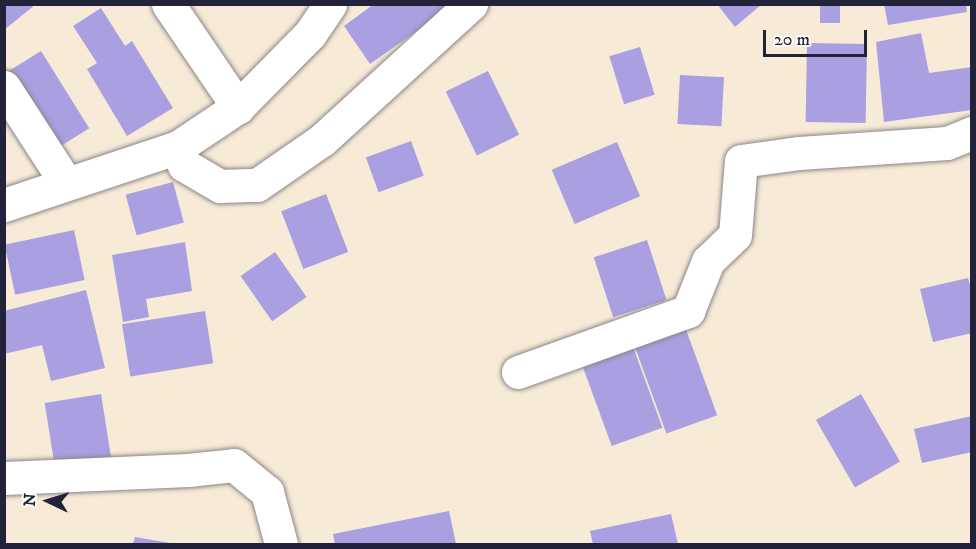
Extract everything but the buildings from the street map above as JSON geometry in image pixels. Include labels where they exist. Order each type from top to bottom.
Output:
[{"type":"street","points":[[168,4],[237,107]]},
{"type":"street","points":[[4,205],[178,147],[237,107],[310,34],[330,4]]},
{"type":"street","points":[[178,147],[184,165],[220,186],[257,185],[322,140],[471,4]]},
{"type":"street","points":[[4,87],[66,183]]},
{"type":"street","points":[[518,372],[688,311],[708,261],[735,235],[741,161],[799,153],[947,143],[972,133]]},
{"type":"street","points":[[4,478],[188,470],[234,465],[267,492],[281,544]]}]
